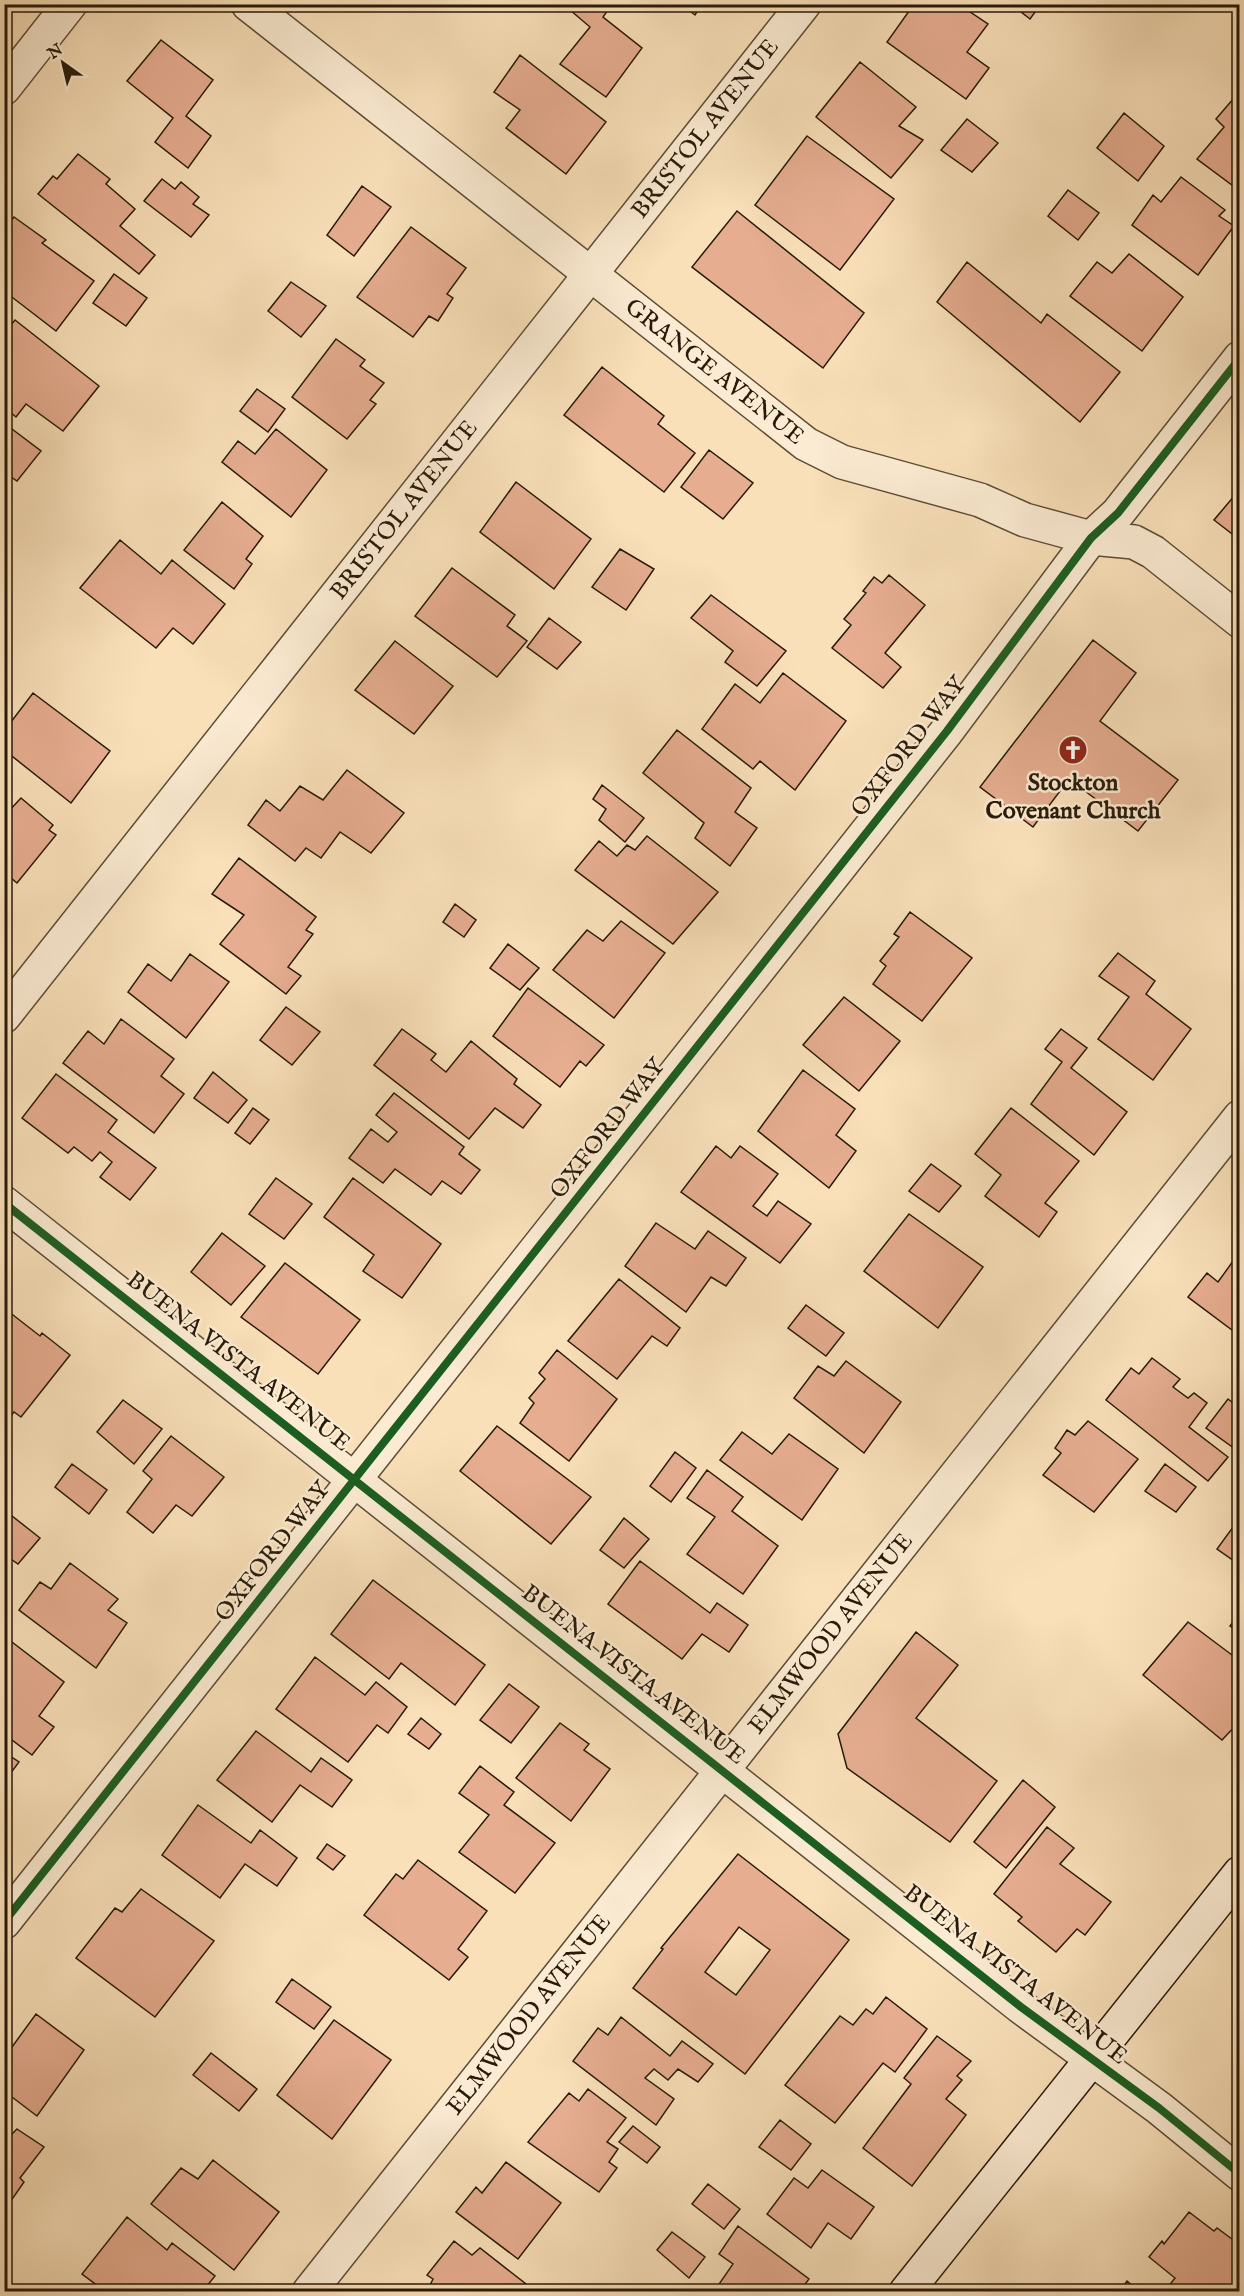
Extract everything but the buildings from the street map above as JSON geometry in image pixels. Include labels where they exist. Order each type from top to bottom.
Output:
[{"type":"street","points":[[4,88],[70,4]]},
{"type":"street","name":"GRANGE AVENUE","points":[[248,4],[806,444],[842,462],[980,500],[1025,520],[1091,538],[1134,542],[1153,552],[1239,621]]},
{"type":"street","name":"BRISTOL AVENUE","points":[[4,1016],[804,4]]},
{"type":"street","name":"OXFORD WAY","points":[[4,1922],[940,740],[1091,538],[1118,513],[1239,358]]},
{"type":"street","name":"ELMWOOD AVENUE","points":[[309,2292],[1239,1117]]},
{"type":"street","name":"BUENA VISTA AVENUE","points":[[4,1203],[1021,2007],[1159,2108],[1239,2174]]},
{"type":"street","points":[[906,2292],[1239,1873]]},
{"type":"cycle path","points":[[4,1922],[947,731],[1091,538],[1118,513],[1240,358]]},
{"type":"cycle path","points":[[4,1203],[1021,2007],[1159,2108],[1240,2174]]},
{"type":"place","name":"Stockton Covenant Church","points":[[1073,750]]}]
